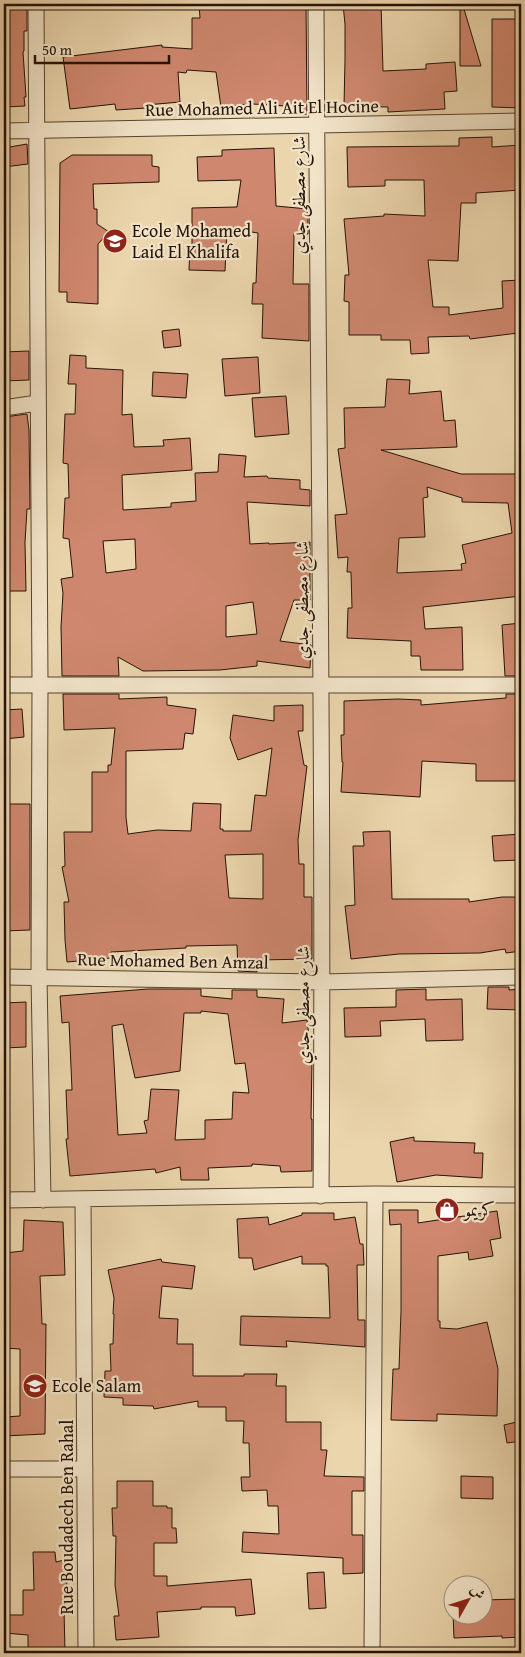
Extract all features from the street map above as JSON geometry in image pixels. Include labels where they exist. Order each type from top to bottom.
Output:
[{"type":"street","points":[[36,4],[40,684],[39,977],[43,1200]]},
{"type":"street","name":"شارع مصطفى جدي","points":[[316,4],[322,685],[321,1196]]},
{"type":"street","name":"Rue Mohamed Ali Ait El Hocine","points":[[4,131],[521,121]]},
{"type":"street","points":[[4,408],[37,403]]},
{"type":"street","points":[[4,685],[521,685]]},
{"type":"street","name":"Rue Mohamed Ben Amzal","points":[[4,977],[322,982],[521,977]]},
{"type":"street","points":[[4,1200],[375,1194],[521,1195]]},
{"type":"street","points":[[372,1653],[375,1194]]},
{"type":"street","name":"Rue Boudadech Ben Rahal","points":[[83,1200],[86,1653]]},
{"type":"street","points":[[4,1469],[85,1469]]},
{"type":"building","points":[[27,4],[27,31],[24,31],[23,52],[25,106],[4,107],[4,6]]},
{"type":"building","points":[[199,4],[306,4],[307,114],[285,114],[285,106],[253,104],[221,107],[216,72],[187,70],[186,73],[178,72],[180,102],[146,105],[146,108],[116,110],[115,104],[70,109],[63,57],[162,45],[162,47],[192,49],[192,18],[200,18]]},
{"type":"building","points":[[343,4],[381,4],[383,71],[426,69],[426,64],[455,62],[457,91],[444,92],[445,109],[388,112],[388,107],[344,106],[345,24]]},
{"type":"building","points":[[464,9],[481,66],[460,66],[460,10]]},
{"type":"building","points":[[492,19],[521,19],[521,108],[492,107]]},
{"type":"building","points":[[492,137],[492,147],[521,145],[521,190],[476,193],[476,203],[461,203],[458,261],[428,260],[433,307],[449,307],[449,315],[503,308],[502,281],[521,280],[521,329],[517,329],[518,333],[470,339],[469,336],[428,337],[429,353],[411,354],[410,340],[381,340],[381,335],[349,335],[349,302],[344,301],[345,275],[349,275],[344,219],[384,216],[384,214],[425,216],[424,180],[385,180],[385,186],[348,187],[347,147],[459,146],[459,138]]},
{"type":"building","points":[[27,144],[28,164],[4,167],[4,148]]},
{"type":"building","points":[[274,148],[276,206],[308,209],[308,234],[294,234],[293,284],[309,284],[309,341],[262,338],[263,304],[252,304],[253,283],[256,283],[258,233],[227,228],[225,271],[189,270],[190,247],[192,247],[192,208],[237,207],[241,180],[198,181],[197,157],[222,156],[222,150]]},
{"type":"building","points":[[72,155],[152,155],[152,166],[159,167],[159,182],[93,184],[97,224],[109,232],[98,244],[98,304],[67,302],[67,292],[59,292],[60,163]]},
{"type":"building","points":[[179,329],[181,346],[164,348],[162,331]]},
{"type":"building","points":[[29,351],[29,380],[4,381],[4,352]]},
{"type":"building","points":[[70,355],[86,356],[86,368],[123,370],[122,415],[132,414],[134,447],[164,446],[163,440],[190,438],[192,470],[122,475],[123,510],[171,507],[171,503],[196,501],[195,473],[218,472],[219,454],[246,456],[244,477],[267,476],[268,478],[300,480],[300,489],[310,490],[310,506],[247,502],[250,544],[310,542],[310,600],[294,600],[280,641],[311,645],[310,668],[257,661],[257,666],[220,670],[143,671],[118,657],[119,676],[62,676],[61,627],[63,593],[61,579],[73,577],[69,539],[63,538],[65,498],[69,498],[68,464],[63,463],[65,414],[75,414],[76,384],[68,384]],"holes":[[[135,539],[136,569],[106,573],[103,541]],[[253,602],[257,634],[226,637],[226,606]]]},
{"type":"building","points":[[258,357],[260,393],[225,396],[222,359]]},
{"type":"building","points":[[153,372],[188,374],[186,398],[152,396]]},
{"type":"building","points":[[387,379],[410,380],[409,394],[441,391],[444,421],[455,420],[457,447],[381,450],[461,474],[521,474],[521,596],[423,607],[425,629],[462,627],[463,670],[421,670],[420,656],[411,656],[411,641],[347,638],[348,608],[352,608],[351,572],[347,572],[348,557],[338,558],[335,515],[347,514],[338,449],[345,448],[344,408],[385,407]],"holes":[[[427,487],[462,498],[462,502],[508,503],[512,533],[462,545],[466,563],[461,564],[462,570],[397,573],[399,538],[425,537],[423,498],[428,497]]]},
{"type":"building","points":[[286,396],[289,434],[255,437],[252,398]]},
{"type":"building","points":[[27,414],[30,509],[27,509],[25,542],[26,591],[4,591],[4,417]]},
{"type":"building","points":[[521,623],[521,676],[505,676],[502,625]]},
{"type":"building","points":[[63,694],[119,694],[119,699],[167,697],[167,705],[196,709],[193,734],[185,733],[183,749],[126,751],[126,817],[128,834],[157,830],[191,831],[193,803],[221,804],[220,829],[223,829],[223,831],[251,831],[255,795],[266,796],[272,748],[238,760],[230,738],[233,715],[274,721],[274,706],[303,705],[303,731],[298,731],[304,765],[307,766],[298,840],[299,864],[304,864],[304,897],[312,897],[312,959],[257,960],[257,972],[238,971],[237,945],[186,946],[186,948],[111,952],[111,958],[67,962],[64,902],[69,902],[62,867],[65,866],[64,832],[92,832],[92,772],[108,772],[108,765],[111,765],[115,728],[64,730]],"holes":[[[263,854],[263,899],[229,898],[225,855]]]},
{"type":"building","points":[[506,694],[521,694],[521,781],[476,781],[476,764],[422,761],[420,797],[341,792],[343,762],[341,735],[344,735],[344,701],[421,700],[421,705],[506,698]]},
{"type":"building","points":[[22,709],[24,737],[4,739],[4,710]]},
{"type":"building","points":[[4,804],[30,804],[30,930],[4,931]]},
{"type":"building","points":[[390,831],[392,899],[469,899],[469,902],[502,897],[521,897],[521,951],[506,953],[505,949],[480,953],[399,954],[351,959],[345,906],[355,905],[353,846],[364,846],[363,832]]},
{"type":"building","points":[[521,834],[521,860],[494,861],[492,836]]},
{"type":"building","points":[[488,987],[509,987],[509,990],[521,989],[521,1010],[487,1009]]},
{"type":"building","points":[[148,989],[201,989],[201,996],[232,999],[232,990],[257,990],[257,997],[284,999],[282,1023],[307,1020],[312,1061],[312,1171],[281,1172],[280,1166],[252,1164],[252,1166],[208,1168],[209,1180],[181,1180],[180,1167],[156,1173],[155,1169],[70,1176],[66,1139],[68,1139],[66,1090],[72,1090],[69,1022],[62,1023],[60,996]],"holes":[[[201,1011],[228,1014],[235,1064],[245,1063],[249,1093],[233,1092],[232,1119],[205,1120],[205,1139],[175,1140],[179,1090],[151,1089],[148,1120],[144,1121],[147,1133],[118,1135],[112,1026],[123,1024],[135,1078],[180,1071],[184,1013],[201,1013]]]},
{"type":"building","points":[[426,989],[426,1000],[462,999],[463,1040],[426,1041],[425,1019],[380,1021],[381,1036],[345,1037],[344,1008],[396,1007],[396,990]]},
{"type":"building","points":[[26,1002],[26,1047],[4,1048],[4,1003]]},
{"type":"building","points":[[414,1137],[414,1141],[475,1143],[474,1153],[483,1153],[482,1178],[436,1175],[397,1182],[390,1142]]},
{"type":"building","points":[[389,1210],[418,1210],[418,1223],[497,1211],[501,1238],[490,1240],[493,1256],[469,1260],[468,1252],[438,1256],[438,1321],[440,1321],[440,1328],[457,1329],[487,1322],[498,1369],[497,1416],[437,1414],[437,1421],[391,1420],[393,1369],[399,1369],[401,1224],[390,1225]]},
{"type":"building","points":[[302,1213],[334,1213],[334,1220],[355,1217],[360,1244],[363,1244],[364,1265],[357,1265],[358,1320],[365,1320],[365,1347],[286,1341],[287,1347],[240,1345],[241,1316],[330,1318],[328,1266],[326,1264],[302,1264],[302,1256],[254,1270],[252,1258],[239,1258],[237,1219],[268,1217],[269,1225],[302,1215]]},
{"type":"building","points":[[24,1220],[63,1222],[65,1275],[40,1276],[42,1324],[46,1324],[45,1434],[4,1436],[4,1417],[20,1416],[20,1349],[4,1348],[4,1253],[23,1251]]},
{"type":"building","points":[[161,1259],[162,1262],[195,1266],[192,1289],[162,1286],[159,1318],[178,1319],[177,1344],[193,1344],[193,1376],[277,1374],[276,1386],[286,1386],[286,1422],[321,1422],[321,1450],[327,1450],[324,1476],[364,1477],[364,1491],[352,1491],[352,1535],[363,1535],[363,1573],[343,1574],[343,1558],[242,1552],[243,1532],[279,1534],[278,1506],[268,1506],[267,1490],[242,1491],[241,1477],[250,1477],[249,1443],[243,1443],[244,1421],[226,1421],[226,1407],[198,1407],[198,1401],[154,1409],[153,1406],[123,1405],[123,1398],[104,1397],[105,1371],[111,1371],[110,1344],[113,1344],[114,1314],[114,1298],[108,1270]]},
{"type":"building","points":[[521,1421],[521,1441],[507,1443],[504,1425]]},
{"type":"building","points":[[461,1476],[493,1477],[493,1499],[461,1498]]},
{"type":"building","points":[[117,1481],[153,1481],[153,1506],[172,1508],[172,1528],[176,1528],[177,1543],[154,1543],[154,1576],[167,1576],[167,1586],[251,1579],[255,1614],[236,1616],[235,1607],[201,1607],[201,1609],[157,1612],[159,1637],[116,1640],[114,1616],[119,1616],[115,1585],[116,1536],[113,1536],[112,1508],[117,1508]]},
{"type":"building","points":[[33,1552],[55,1552],[56,1562],[68,1559],[72,1572],[67,1574],[66,1610],[64,1610],[65,1653],[28,1653],[28,1635],[4,1633],[4,1615],[23,1615],[23,1590],[34,1590]]},
{"type":"building","points":[[324,1572],[326,1608],[309,1609],[307,1573]]},
{"type":"building","points":[[521,1599],[521,1637],[454,1638],[453,1624],[492,1624],[492,1600]]},
{"type":"place","name":"Ecole Mohamed Laid El Khalifa","points":[[115,241]]},
{"type":"place","name":"كريمو","points":[[447,1210]]},
{"type":"place","name":"Ecole Salam","points":[[35,1386]]}]
